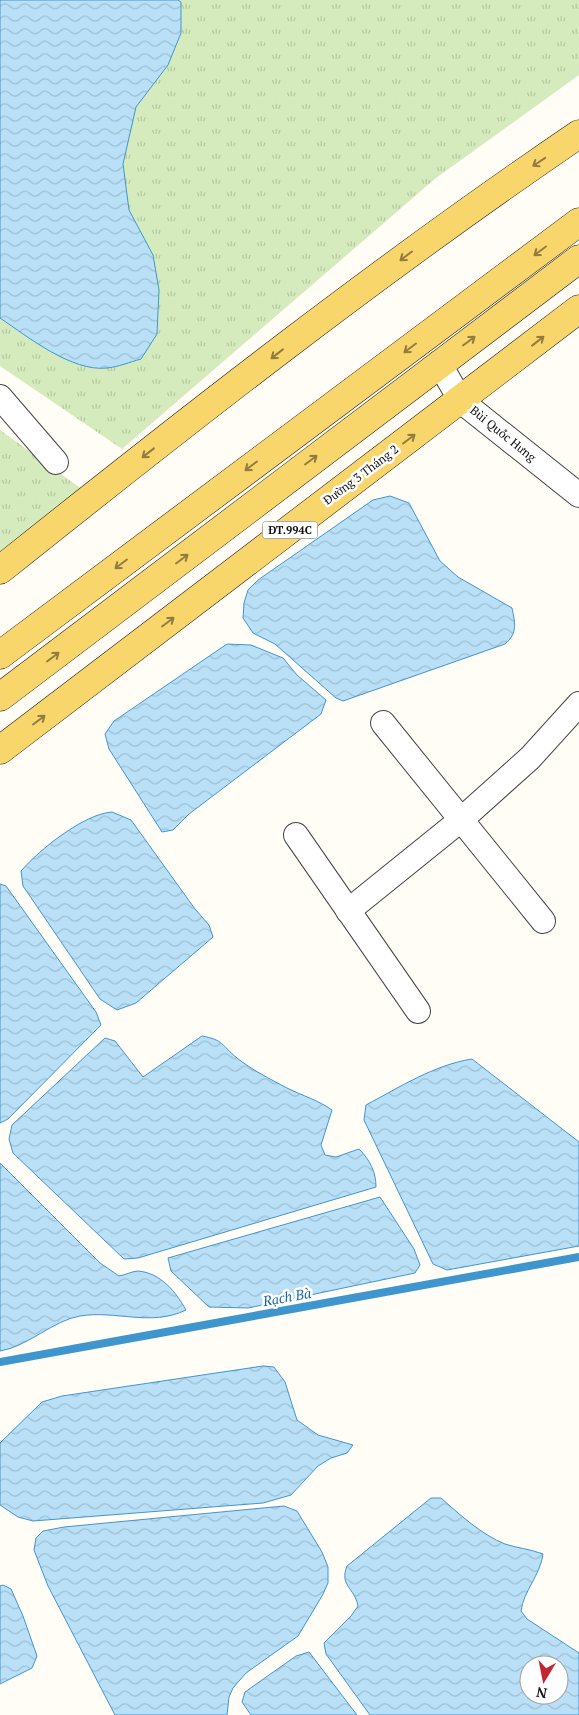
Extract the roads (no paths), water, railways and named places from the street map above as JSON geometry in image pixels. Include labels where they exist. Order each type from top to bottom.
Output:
[{"type":"main road","points":[[0,570],[314,325],[449,223],[579,134]]},
{"type":"main road","points":[[0,655],[579,222]]},
{"type":"main road","points":[[0,697],[579,259]]},
{"type":"main road","name":"Đường 3 Tháng 2","points":[[0,750],[461,401],[579,309]]},
{"type":"street","name":"Bùi Quốc Hưng","points":[[439,364],[461,401],[579,494]]},
{"type":"street","points":[[0,397],[56,462]]},
{"type":"street","points":[[348,910],[462,819],[530,758],[579,704]]},
{"type":"street","points":[[383,723],[543,921]]},
{"type":"street","points":[[296,835],[418,1011]]},
{"type":"water","points":[[0,0],[178,0],[181,2],[181,33],[168,65],[136,107],[123,164],[129,210],[153,255],[159,290],[157,334],[141,359],[107,368],[79,365],[51,352],[0,318]]},
{"type":"water","points":[[390,496],[409,503],[440,561],[458,577],[512,608],[515,623],[514,632],[505,644],[343,701],[336,698],[275,644],[253,633],[243,618],[244,603],[248,590],[258,580],[373,500]]},
{"type":"water","points":[[227,644],[251,645],[283,658],[297,675],[326,700],[321,714],[189,814],[173,830],[162,832],[109,749],[105,734],[114,721]]},
{"type":"water","points":[[112,812],[131,820],[195,909],[209,925],[213,937],[136,1003],[117,1010],[100,999],[23,886],[21,871],[39,853],[63,834],[89,819]]},
{"type":"water","points":[[0,884],[6,886],[96,1012],[101,1025],[8,1119],[0,1123]]},
{"type":"water","points":[[202,1036],[219,1041],[237,1058],[261,1074],[332,1110],[321,1145],[325,1155],[336,1157],[359,1149],[372,1166],[376,1187],[138,1258],[124,1259],[13,1153],[9,1139],[12,1125],[105,1038],[115,1041],[143,1077]]},
{"type":"water","points":[[472,1059],[579,1142],[579,1246],[447,1270],[433,1264],[364,1120],[366,1105],[431,1071]]},
{"type":"water","points":[[0,1163],[100,1263],[119,1276],[138,1271],[154,1275],[167,1284],[186,1310],[173,1315],[147,1318],[93,1315],[70,1318],[10,1349],[0,1351]]},
{"type":"water","points":[[380,1197],[414,1249],[420,1265],[415,1273],[248,1308],[209,1307],[171,1271],[168,1258]]},
{"type":"water","points":[[263,1366],[274,1367],[285,1382],[297,1420],[318,1435],[353,1445],[347,1453],[331,1458],[318,1466],[291,1495],[263,1503],[33,1521],[18,1517],[0,1505],[0,1443],[42,1402],[62,1396]]},
{"type":"water","points":[[431,1498],[441,1498],[471,1524],[496,1540],[543,1554],[539,1569],[525,1596],[521,1611],[527,1619],[579,1653],[579,1715],[370,1715],[326,1654],[324,1643],[351,1616],[358,1606],[354,1595],[346,1583],[345,1573],[347,1566]]},
{"type":"water","points":[[284,1506],[297,1511],[322,1552],[328,1567],[328,1583],[298,1636],[246,1673],[233,1688],[229,1697],[227,1715],[115,1715],[48,1586],[34,1550],[36,1538],[43,1531],[64,1527]]},
{"type":"water","points":[[3,1585],[11,1589],[37,1656],[32,1668],[0,1684],[0,1586]]},
{"type":"water","points":[[309,1652],[357,1715],[251,1715],[242,1702],[245,1692],[296,1656]]},
{"type":"waterway","name":"Rạch Bà","points":[[0,1362],[579,1257]]}]
